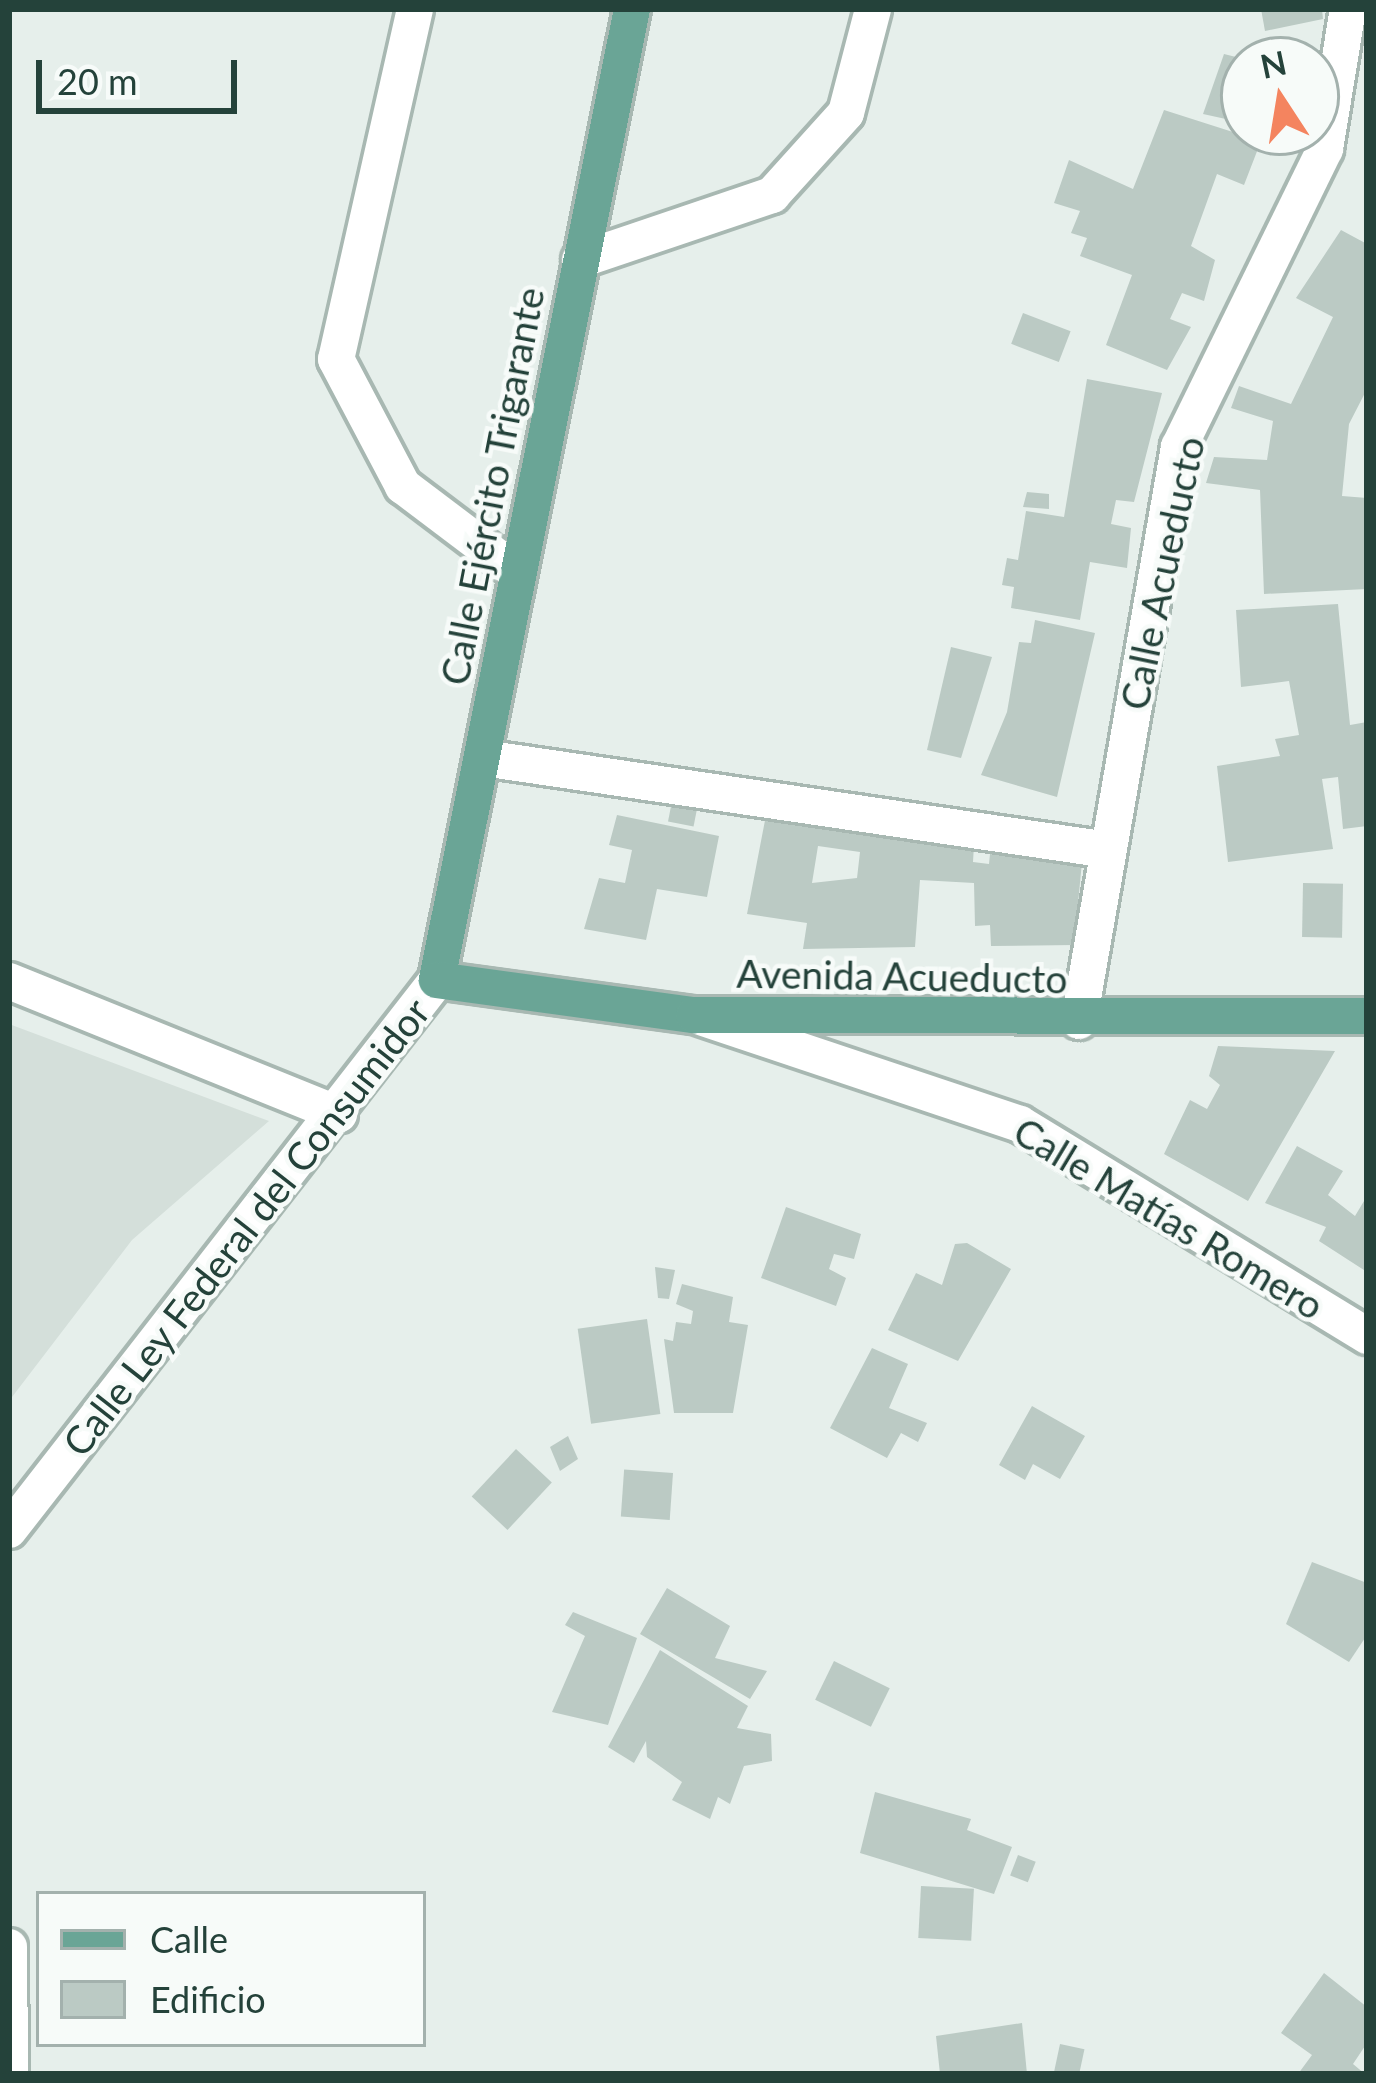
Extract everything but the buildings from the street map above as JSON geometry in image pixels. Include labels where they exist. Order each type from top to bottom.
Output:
[{"type":"main road","name":"Calle Ejército Trigarante","points":[[437,980],[483,758],[514,570],[632,9]]},
{"type":"main road","name":"Avenida Acueducto","points":[[437,980],[694,1015],[1079,1021],[1367,1016]]},
{"type":"street","points":[[415,9],[336,359],[403,486],[514,570]]},
{"type":"street","points":[[580,260],[772,195],[846,113],[873,9]]},
{"type":"street","name":"Calle Acueducto","points":[[1079,1021],[1179,447],[1325,149],[1348,9]]},
{"type":"street","points":[[483,758],[1108,850]]},
{"type":"street","name":"Calle Ley Federal del Consumidor","points":[[9,1530],[339,1114],[437,980]]},
{"type":"street","points":[[9,981],[339,1114]]},
{"type":"street","name":"Calle Matías Romero","points":[[694,1015],[1020,1124],[1367,1336]]},
{"type":"street","points":[[9,1947],[10,2074]]},
{"type":"shaded area","points":[[9,1024],[269,1121],[132,1240],[9,1401]]}]
